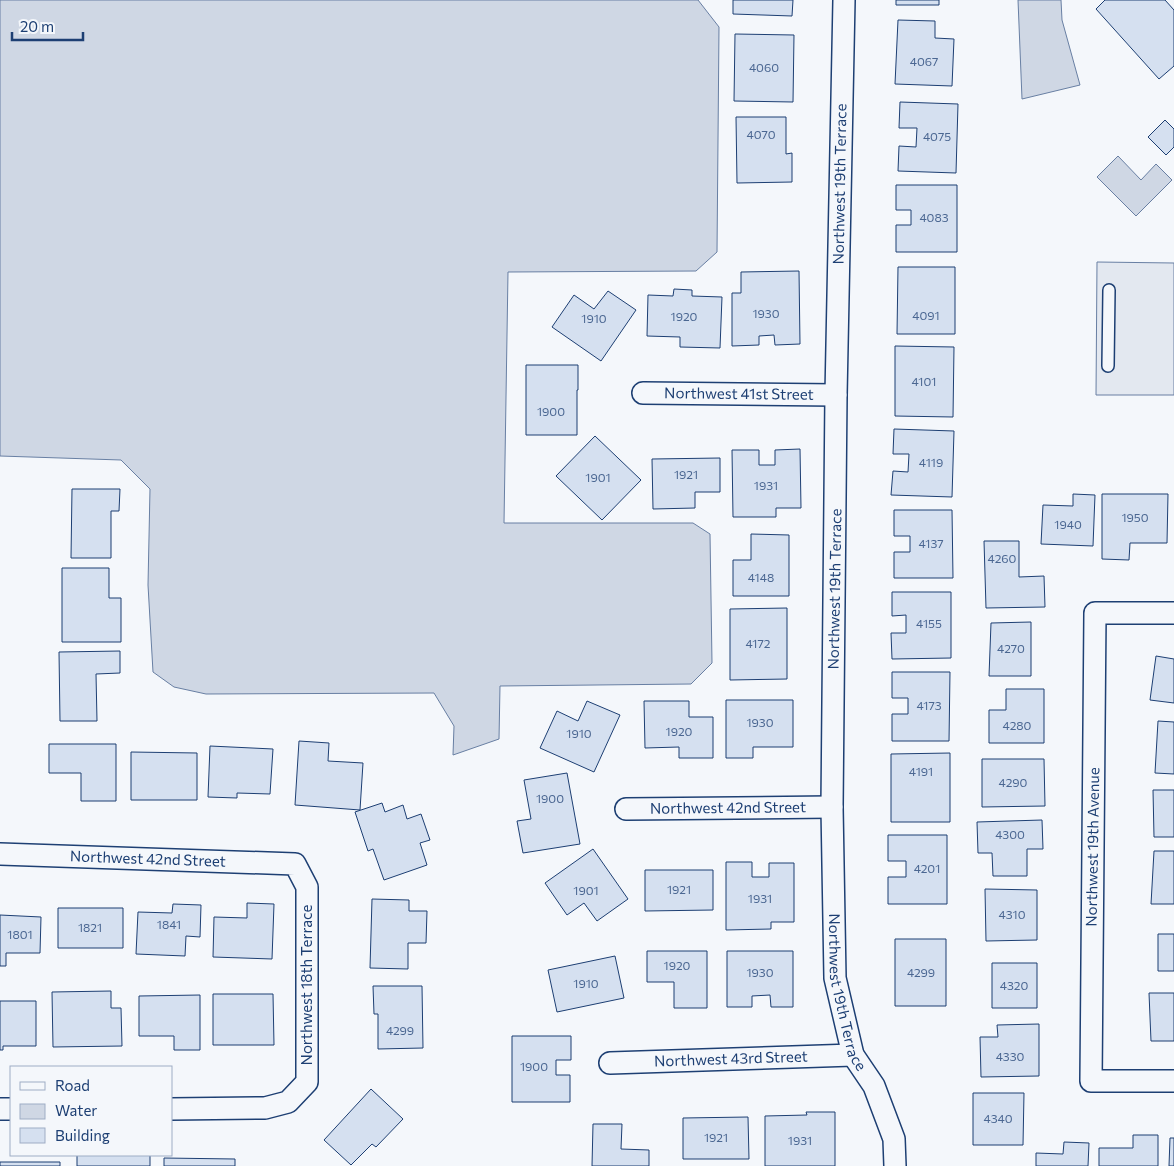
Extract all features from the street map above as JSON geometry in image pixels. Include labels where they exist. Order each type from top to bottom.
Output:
[{"type":"street","name":"Northwest 19th Terrace","points":[[844,0],[836,395],[832,807],[835,978],[854,1055],[874,1086],[894,1140],[895,1166]]},
{"type":"street","name":"Northwest 41st Street","points":[[642,394],[836,395]]},
{"type":"street","name":"Northwest 19th Avenue","points":[[1174,613],[1095,613],[1091,1080],[1174,1081]]},
{"type":"street","name":"Northwest 42nd Street","points":[[626,809],[832,807]]},
{"type":"street","name":"Northwest 42nd Street","points":[[0,854],[295,864]]},
{"type":"street","name":"Northwest 18th Terrace","points":[[172,1109],[265,1108],[288,1102],[307,1082],[307,887],[295,864]]},
{"type":"street","name":"Northwest 43rd Street","points":[[610,1063],[854,1055]]},
{"type":"lane","points":[[1108,290],[1108,366]]},
{"type":"shaded area","points":[[1097,262],[1174,263],[1174,395],[1096,395]]},
{"type":"water","points":[[0,0],[698,0],[719,27],[717,252],[696,271],[508,272],[504,523],[693,523],[710,534],[712,663],[691,684],[500,686],[499,739],[453,755],[454,726],[434,693],[206,694],[174,687],[153,672],[148,585],[150,489],[121,460],[0,456]]},
{"type":"water","points":[[1018,0],[1061,0],[1062,20],[1080,85],[1022,99]]},
{"type":"water","points":[[1118,156],[1141,180],[1156,164],[1172,180],[1136,216],[1097,177]]},
{"type":"building","points":[[733,0],[793,0],[792,16],[733,14]]},
{"type":"building","points":[[896,0],[939,0],[939,5],[896,5]]},
{"type":"building","points":[[1105,0],[1165,0],[1174,10],[1174,66],[1159,79],[1096,9]]},
{"type":"building","points":[[898,20],[935,21],[935,38],[954,39],[952,86],[895,84]]},
{"type":"building","points":[[735,34],[794,35],[793,102],[734,101]]},
{"type":"building","points":[[900,102],[958,104],[956,173],[898,171],[899,146],[916,147],[917,128],[899,128]]},
{"type":"building","points":[[736,117],[786,117],[786,154],[792,153],[792,182],[737,183]]},
{"type":"building","points":[[1165,120],[1174,129],[1174,147],[1166,155],[1148,137]]},
{"type":"building","points":[[896,185],[957,185],[957,252],[896,252],[896,225],[911,225],[911,210],[896,210]]},
{"type":"building","points":[[898,267],[955,267],[955,334],[897,334]]},
{"type":"building","points":[[799,271],[800,344],[775,345],[774,335],[759,336],[759,345],[732,346],[732,293],[741,293],[741,272]]},
{"type":"building","points":[[674,289],[692,290],[692,296],[722,297],[720,348],[680,347],[680,337],[647,336],[648,295],[673,296]]},
{"type":"building","points":[[608,291],[636,310],[601,361],[552,327],[574,295],[594,309]]},
{"type":"building","points":[[895,346],[954,347],[953,417],[895,416]]},
{"type":"building","points":[[526,365],[578,365],[577,435],[526,435]]},
{"type":"building","points":[[894,429],[954,431],[952,497],[891,495],[893,471],[908,472],[909,454],[893,454]]},
{"type":"building","points":[[595,436],[641,480],[602,520],[556,476]]},
{"type":"building","points":[[800,449],[801,508],[776,508],[776,517],[733,517],[732,450],[759,450],[759,465],[775,465],[775,450]]},
{"type":"building","points":[[720,458],[720,492],[695,492],[695,508],[653,509],[652,459]]},
{"type":"building","points":[[72,489],[120,489],[119,511],[111,511],[111,558],[71,558]]},
{"type":"building","points":[[1073,494],[1095,495],[1093,546],[1041,544],[1043,505],[1073,506]]},
{"type":"building","points":[[1102,494],[1168,494],[1167,543],[1130,543],[1129,560],[1102,559]]},
{"type":"building","points":[[894,510],[952,510],[953,578],[894,578],[894,552],[910,552],[910,536],[894,536]]},
{"type":"building","points":[[751,534],[789,535],[789,596],[733,596],[733,560],[751,560]]},
{"type":"building","points":[[984,541],[1019,541],[1019,577],[1044,576],[1045,607],[986,608]]},
{"type":"building","points":[[62,568],[109,568],[109,598],[121,598],[121,642],[62,642]]},
{"type":"building","points":[[892,592],[951,592],[951,658],[892,659],[891,633],[906,633],[906,615],[892,616]]},
{"type":"building","points":[[787,608],[787,679],[730,680],[730,609]]},
{"type":"building","points":[[1031,622],[1031,676],[989,676],[991,623]]},
{"type":"building","points":[[120,651],[120,673],[96,674],[97,721],[60,721],[59,652]]},
{"type":"building","points":[[1156,656],[1174,659],[1174,703],[1150,700]]},
{"type":"building","points":[[892,672],[950,672],[949,741],[892,741],[892,714],[908,714],[908,698],[892,698]]},
{"type":"building","points":[[1006,689],[1044,689],[1044,743],[989,743],[989,710],[1006,710]]},
{"type":"building","points":[[726,700],[793,700],[793,747],[753,747],[753,758],[726,758]]},
{"type":"building","points":[[587,701],[620,715],[594,772],[540,748],[557,711],[578,721]]},
{"type":"building","points":[[644,701],[689,701],[689,717],[713,717],[713,758],[679,758],[679,747],[645,748]]},
{"type":"building","points":[[1158,721],[1174,722],[1174,774],[1155,773]]},
{"type":"building","points":[[299,741],[329,743],[328,761],[363,763],[360,810],[295,805]]},
{"type":"building","points":[[49,744],[116,744],[116,801],[81,801],[81,773],[49,773]]},
{"type":"building","points":[[210,746],[273,749],[270,794],[237,793],[237,798],[208,797]]},
{"type":"building","points":[[131,752],[197,753],[197,800],[131,800]]},
{"type":"building","points":[[950,753],[950,822],[891,822],[891,754]]},
{"type":"building","points":[[982,759],[1044,759],[1045,806],[982,807]]},
{"type":"building","points":[[567,773],[580,844],[523,853],[517,821],[531,819],[524,780]]},
{"type":"building","points":[[1153,790],[1174,790],[1174,837],[1154,837]]},
{"type":"building","points":[[382,803],[385,812],[403,805],[407,819],[421,814],[430,840],[420,843],[427,865],[384,880],[373,849],[368,851],[355,812]]},
{"type":"building","points":[[1042,820],[1043,849],[1027,849],[1027,876],[993,876],[992,853],[978,853],[977,822]]},
{"type":"building","points":[[888,835],[947,835],[947,904],[888,904],[888,877],[906,877],[906,861],[888,861]]},
{"type":"building","points":[[593,849],[628,899],[597,921],[584,903],[567,915],[545,883]]},
{"type":"building","points":[[1154,851],[1174,851],[1174,904],[1151,904]]},
{"type":"building","points":[[726,862],[752,862],[752,877],[769,877],[769,863],[794,863],[794,922],[771,922],[771,929],[726,930]]},
{"type":"building","points":[[645,870],[713,870],[713,910],[645,911]]},
{"type":"building","points":[[985,889],[1037,890],[1037,940],[986,941]]},
{"type":"building","points":[[372,899],[409,900],[409,911],[427,911],[426,943],[408,943],[408,969],[370,968]]},
{"type":"building","points":[[247,903],[274,904],[272,959],[213,957],[214,917],[247,918]]},
{"type":"building","points":[[173,904],[201,905],[200,937],[186,936],[185,956],[136,954],[138,912],[172,913]]},
{"type":"building","points":[[58,908],[123,908],[123,948],[58,948]]},
{"type":"building","points":[[0,915],[41,917],[40,953],[6,953],[6,966],[0,966]]},
{"type":"building","points":[[1158,934],[1174,934],[1174,971],[1158,971]]},
{"type":"building","points":[[895,939],[946,939],[946,1006],[895,1006]]},
{"type":"building","points":[[647,951],[707,951],[707,1008],[674,1008],[674,982],[647,982]]},
{"type":"building","points":[[727,951],[793,951],[793,1007],[771,1007],[770,995],[752,996],[752,1007],[727,1007]]},
{"type":"building","points":[[615,956],[624,998],[557,1012],[548,970]]},
{"type":"building","points":[[992,963],[1037,963],[1037,1008],[992,1008]]},
{"type":"building","points":[[373,986],[422,986],[423,1048],[378,1049],[378,1014],[374,1014]]},
{"type":"building","points":[[111,991],[111,1008],[121,1008],[122,1046],[53,1047],[52,992]]},
{"type":"building","points":[[1149,993],[1174,993],[1174,1041],[1151,1041]]},
{"type":"building","points":[[213,994],[273,994],[274,1045],[213,1045]]},
{"type":"building","points":[[200,995],[200,1050],[174,1050],[174,1036],[139,1036],[139,996]]},
{"type":"building","points":[[0,1001],[36,1001],[36,1046],[3,1046],[3,1050],[0,1050]]},
{"type":"building","points":[[1039,1024],[1039,1076],[981,1077],[980,1037],[998,1037],[997,1025]]},
{"type":"building","points":[[512,1036],[571,1036],[571,1060],[556,1060],[556,1075],[570,1075],[570,1102],[512,1102]]},
{"type":"building","points":[[371,1089],[403,1119],[376,1147],[372,1144],[351,1165],[324,1140]]},
{"type":"building","points":[[973,1093],[1024,1093],[1023,1145],[973,1145]]},
{"type":"building","points":[[806,1112],[835,1112],[835,1166],[765,1166],[765,1116],[807,1115]]},
{"type":"building","points":[[748,1117],[749,1159],[683,1159],[683,1118]]},
{"type":"building","points":[[593,1124],[622,1124],[621,1149],[649,1150],[649,1166],[592,1166]]},
{"type":"building","points":[[1133,1135],[1158,1135],[1158,1166],[1099,1166],[1099,1148],[1133,1148]]},
{"type":"building","points":[[1170,1138],[1174,1138],[1174,1166],[1169,1166]]},
{"type":"building","points":[[1064,1142],[1089,1143],[1088,1166],[1036,1166],[1036,1153],[1063,1154]]},
{"type":"building","points":[[77,1156],[150,1156],[150,1166],[77,1166]]},
{"type":"building","points":[[164,1158],[235,1159],[235,1166],[164,1166]]},
{"type":"building","points":[[0,1162],[60,1162],[60,1166],[0,1166]]}]
